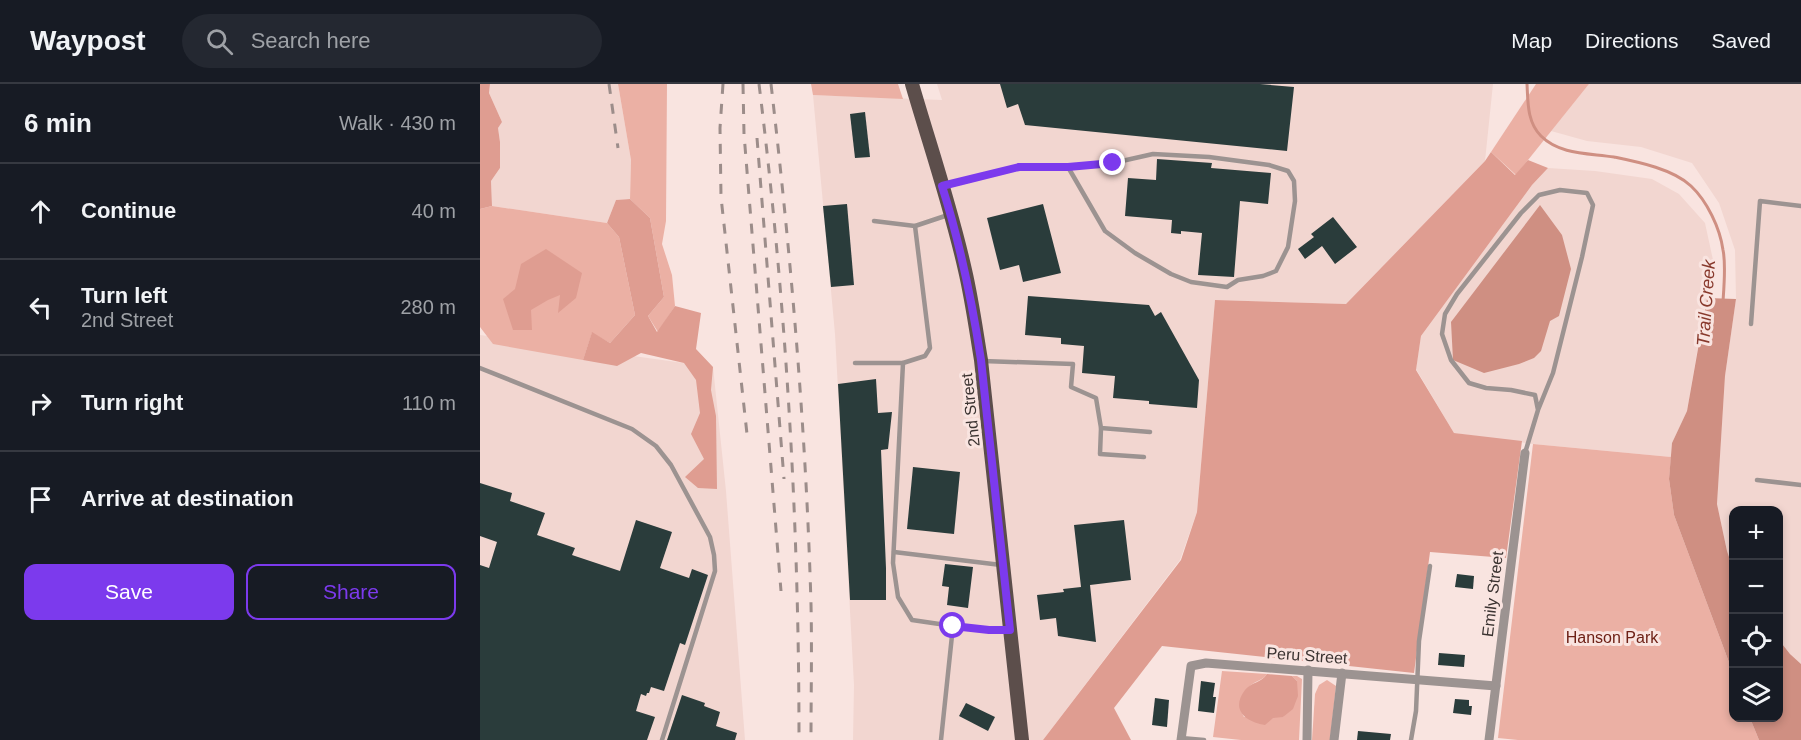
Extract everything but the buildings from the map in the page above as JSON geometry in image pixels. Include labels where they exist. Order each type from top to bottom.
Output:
[{"type":"main road","name":"2nd Street","points":[[912,84],[965,270],[981,360],[1022,740]]},
{"type":"street","name":"Emily Street","points":[[1490,740],[1525,453]]},
{"type":"street","name":"Peru Street","points":[[1181,739],[1191,666],[1206,663],[1496,686]]},
{"type":"street","points":[[1307,740],[1308,670]]},
{"type":"street","points":[[1334,740],[1342,673]]},
{"type":"lane","points":[[942,186],[1019,167],[1068,167],[1113,163],[1153,154],[1209,156],[1269,165],[1288,171],[1294,181],[1295,201],[1288,247],[1276,271],[1263,276],[1238,280],[1227,287],[1191,282],[1171,274],[1135,253],[1105,231],[1068,167]]},
{"type":"lane","points":[[1525,453],[1538,410],[1553,373],[1582,257],[1593,205],[1587,193],[1560,190],[1539,195],[1521,213],[1457,294],[1445,314],[1442,334],[1451,360],[1469,382],[1486,388],[1535,395],[1538,410]]},
{"type":"lane","points":[[1751,324],[1760,201],[1801,206]]},
{"type":"lane","points":[[874,220],[915,226],[951,215]]},
{"type":"lane","points":[[855,363],[903,363],[925,356],[930,348],[915,226]]},
{"type":"lane","points":[[981,360],[1073,364],[1071,387],[1096,398],[1101,428],[1100,454],[1144,457]]},
{"type":"lane","points":[[903,363],[893,563],[898,597],[912,620],[989,630],[1010,630]]},
{"type":"lane","points":[[480,368],[632,429],[656,446],[671,465],[710,537],[715,571],[662,740]]},
{"type":"lane","points":[[1101,428],[1150,432]]},
{"type":"lane","points":[[1757,480],[1801,485]]},
{"type":"lane","points":[[894,552],[1003,565]]},
{"type":"lane","points":[[1411,740],[1416,711],[1419,641],[1431,566]]},
{"type":"lane","points":[[941,740],[953,626]]},
{"type":"lane","points":[[1181,739],[1204,740]]},
{"type":"shaded area","points":[[480,84],[490,84],[489,93],[502,122],[498,128],[500,168],[491,181],[492,206],[480,209]]},
{"type":"shaded area","points":[[490,84],[618,84],[631,160],[630,199],[616,200],[607,223],[492,206],[491,181],[500,168],[498,128],[502,122],[489,93]]},
{"type":"shaded area","points":[[937,84],[1493,84],[1485,161],[1346,304],[1215,300],[1197,512],[1180,560],[1043,740],[853,740],[854,685],[835,334],[813,95],[942,100]]},
{"type":"shaded area","points":[[1589,84],[1801,84],[1801,664],[1783,645],[1783,506],[1729,506],[1729,557],[1717,504],[1725,376],[1736,299],[1735,250],[1719,203],[1692,163],[1641,147],[1587,141],[1551,131]]},
{"type":"shaded area","points":[[1491,152],[1515,175],[1528,160],[1548,168],[1532,185],[1421,336],[1416,370],[1454,433],[1522,441],[1506,558],[1430,552],[1414,673],[1162,646],[1114,708],[1131,740],[1043,740],[1181,560],[1197,512],[1215,300],[1346,304],[1485,161]]},
{"type":"shaded area","points":[[1548,168],[1595,171],[1652,179],[1679,194],[1705,223],[1713,260],[1687,411],[1672,443],[1671,457],[1533,444],[1454,433],[1416,369],[1421,336],[1532,185]]},
{"type":"shaded area","points":[[630,199],[650,218],[664,297],[648,316],[657,332],[675,306],[701,313],[696,349],[713,367],[711,390],[716,416],[717,489],[698,488],[685,477],[704,459],[691,434],[700,413],[696,380],[684,363],[641,353],[617,366],[583,360],[592,332],[610,343],[635,315],[619,237],[607,223],[616,200]]},
{"type":"shaded area","points":[[1540,205],[1562,235],[1571,269],[1559,316],[1550,321],[1541,351],[1534,358],[1519,364],[1484,373],[1453,360],[1451,322]]},
{"type":"shaded area","points":[[546,249],[582,273],[576,298],[558,313],[560,295],[548,300],[531,310],[532,330],[513,330],[503,299],[515,289],[521,264]]},
{"type":"shaded area","points":[[1707,298],[1736,299],[1725,376],[1717,504],[1729,557],[1729,662],[1674,515],[1669,479],[1672,443],[1687,411]]},
{"type":"shaded area","points":[[480,335],[713,367],[726,491],[745,740],[480,740]]},
{"type":"shaded area","points":[[1783,645],[1801,664],[1801,740],[1759,740],[1752,722],[1783,722]]},
{"type":"shaded area","points":[[1267,674],[1292,676],[1297,681],[1298,696],[1293,709],[1283,717],[1273,718],[1265,725],[1246,718],[1242,714],[1239,703],[1247,687]]},
{"type":"green space","points":[[618,84],[667,84],[666,221],[662,244],[672,275],[675,306],[658,332],[648,316],[664,297],[650,218],[630,199],[631,160]]},
{"type":"green space","points":[[811,84],[898,84],[903,99],[813,95]]},
{"type":"green space","points":[[1536,84],[1589,84],[1516,175],[1491,152]]},
{"type":"green space","points":[[492,206],[607,223],[619,237],[635,315],[610,343],[592,333],[583,360],[493,344],[480,327],[480,209]]},
{"type":"green space","name":"Hanson Park","points":[[1533,444],[1671,457],[1669,479],[1674,515],[1729,662],[1729,722],[1752,722],[1759,740],[1518,740],[1498,738]]},
{"type":"green space","points":[[1222,671],[1267,674],[1251,685],[1242,696],[1240,704],[1244,717],[1283,717],[1297,681],[1292,676],[1302,679],[1299,740],[1241,740],[1213,737]]},
{"type":"green space","points":[[1327,680],[1336,686],[1330,740],[1312,740],[1315,694],[1319,685]]},
{"type":"waterway","name":"Trail Creek","points":[[1527,84],[1528,105],[1533,124],[1541,136],[1549,142],[1566,150],[1614,157],[1655,167],[1684,180],[1697,192],[1712,215],[1719,233],[1724,262],[1723,301]]},
{"type":"railway","points":[[609,84],[618,148]]},
{"type":"railway","points":[[723,84],[720,128],[721,197],[747,434]]},
{"type":"railway","points":[[743,84],[744,134],[781,591]]},
{"type":"railway","points":[[759,84],[784,330],[797,576],[799,740]]},
{"type":"railway","points":[[771,84],[791,279],[805,474],[811,604],[811,740]]},
{"type":"railway","points":[[757,138],[784,479]]},
{"type":"route","points":[[953,626],[1010,630],[981,360],[965,270],[942,186],[1019,167],[1068,167],[1113,163]]}]
